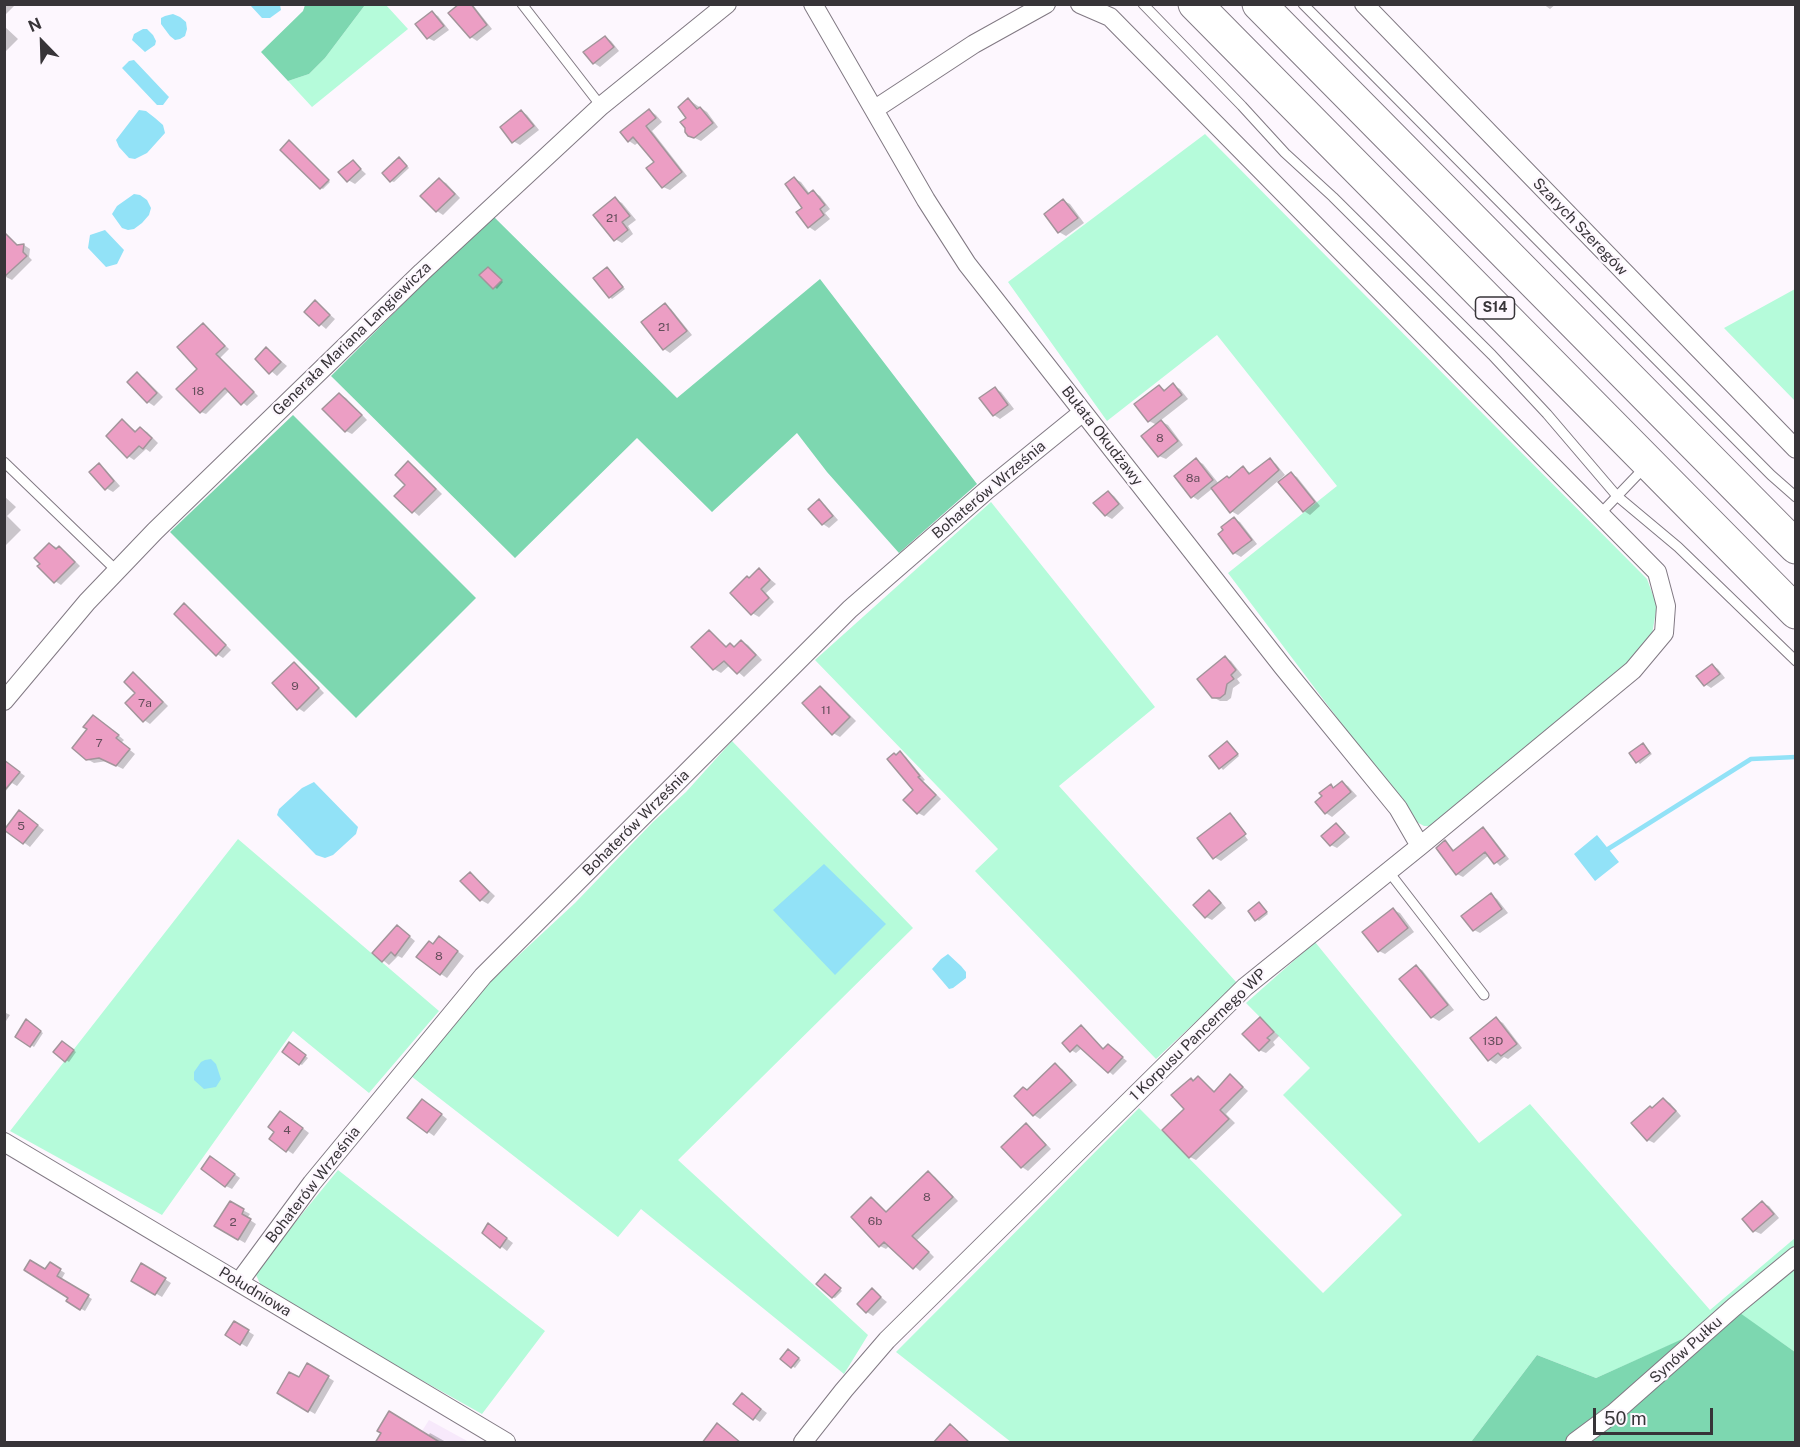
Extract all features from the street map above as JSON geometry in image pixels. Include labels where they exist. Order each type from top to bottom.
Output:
[{"type":"highway","name":"S14","points":[[1195,4],[1796,612]]},
{"type":"highway","points":[[1259,4],[1794,543]]},
{"type":"street","name":"Generała Mariana Langiewicza","points":[[4,701],[87,602],[117,571],[422,272],[602,106],[727,4]]},
{"type":"street","name":"Bułata Okudżawy","points":[[813,4],[926,201],[967,264],[1283,667],[1398,808],[1420,846]]},
{"type":"street","points":[[874,109],[974,44],[1046,4]]},
{"type":"street","name":"1 Korpusu Pancernego WP","points":[[803,1443],[887,1340],[1245,987],[1389,872],[1634,670],[1664,633],[1666,606],[1657,572],[1110,17],[1080,4]]},
{"type":"street","name":"Szarych Szeregów","points":[[1364,4],[1796,449]]},
{"type":"street","name":"Bohaterów Września","points":[[239,1282],[312,1183],[483,976],[850,609],[987,490],[1083,412]]},
{"type":"street","name":"Południowa","points":[[4,1142],[506,1443]]},
{"type":"street","name":"Synów Pułku","points":[[1575,1443],[1614,1413],[1734,1307],[1796,1256]]},
{"type":"lane","points":[[522,4],[602,106]]},
{"type":"lane","points":[[1143,4],[1242,105],[1285,153],[1333,197],[1492,355],[1547,414],[1617,496],[1678,547],[1796,661]]},
{"type":"lane","points":[[1303,4],[1771,475],[1796,496]]},
{"type":"lane","points":[[4,462],[117,571]]},
{"type":"lane","points":[[1600,513],[1648,464]]},
{"type":"lane","points":[[1757,573],[1796,601]]},
{"type":"lane","points":[[1389,872],[1484,995]]},
{"type":"shaded area","points":[[429,1420],[469,1442],[415,1442]]},
{"type":"green space","points":[[305,5],[365,5],[325,58],[309,74],[288,81],[261,52],[303,11]]},
{"type":"green space","points":[[365,5],[386,5],[408,29],[312,107],[288,81],[309,74],[325,58]]},
{"type":"green space","points":[[1205,134],[1647,579],[1657,606],[1652,634],[1628,667],[1438,826],[1424,826],[1415,821],[1228,573],[1337,486],[1217,335],[1107,421],[1008,282]]},
{"type":"green space","points":[[492,215],[677,398],[820,279],[977,484],[899,553],[827,472],[797,433],[712,512],[637,438],[515,558],[331,376]]},
{"type":"green space","points":[[1795,289],[1795,401],[1724,328]]},
{"type":"green space","points":[[293,415],[476,598],[356,718],[170,532]]},
{"type":"green space","points":[[991,502],[1155,707],[1059,786],[1237,983],[1156,1059],[975,871],[998,849],[815,660]]},
{"type":"green space","points":[[732,741],[913,928],[678,1160],[868,1335],[844,1374],[641,1209],[618,1237],[411,1076],[491,981],[575,903],[653,822],[686,792]]},
{"type":"green space","points":[[238,839],[439,1011],[369,1093],[293,1031],[162,1215],[10,1131]]},
{"type":"green space","points":[[1315,942],[1479,1143],[1530,1104],[1710,1310],[1795,1238],[1795,1352],[1740,1314],[1596,1378],[1537,1355],[1471,1442],[1011,1442],[896,1352],[1139,1108],[1323,1293],[1402,1215],[1283,1095],[1310,1068],[1246,1003]]},
{"type":"green space","points":[[338,1170],[545,1331],[482,1414],[264,1292],[256,1275],[266,1258]]},
{"type":"green space","points":[[1740,1313],[1795,1352],[1795,1442],[1471,1442],[1537,1355],[1596,1378]]},
{"type":"water","points":[[250,5],[280,5],[281,10],[270,18],[262,18]]},
{"type":"water","points":[[173,14],[186,22],[187,29],[185,36],[175,40],[161,24],[161,18]]},
{"type":"water","points":[[147,29],[156,41],[155,45],[145,52],[132,40],[134,34]]},
{"type":"water","points":[[134,60],[169,97],[163,105],[157,105],[122,68],[129,61]]},
{"type":"water","points":[[139,110],[146,111],[163,125],[165,133],[147,153],[135,159],[129,158],[116,140]]},
{"type":"water","points":[[134,194],[147,200],[151,208],[149,215],[142,223],[128,230],[122,228],[112,214],[117,206]]},
{"type":"water","points":[[105,230],[124,250],[117,264],[106,267],[88,248],[90,235]]},
{"type":"water","points":[[314,782],[358,827],[356,834],[333,855],[325,858],[316,855],[277,815],[279,809],[302,788]]},
{"type":"water","points":[[1597,835],[1619,862],[1595,881],[1574,854]]},
{"type":"water","points":[[824,864],[886,924],[835,975],[773,910]]},
{"type":"water","points":[[948,954],[966,972],[966,978],[949,989],[932,969]]},
{"type":"water","points":[[211,1059],[216,1064],[221,1079],[216,1087],[204,1089],[194,1080],[194,1072],[201,1062]]},
{"type":"building","points":[[459,4],[471,4],[487,25],[470,38],[448,13]]},
{"type":"building","points":[[432,11],[444,26],[427,39],[415,24]]},
{"type":"building","points":[[605,36],[614,47],[593,64],[583,52]]},
{"type":"building","points":[[688,98],[697,109],[700,107],[713,123],[694,138],[688,136],[680,122],[686,118],[678,107]]},
{"type":"building","points":[[649,109],[656,118],[646,126],[682,172],[662,188],[646,168],[654,162],[633,137],[628,142],[620,132]]},
{"type":"building","points":[[521,110],[534,126],[512,143],[500,127]]},
{"type":"building","points":[[289,140],[329,180],[320,189],[280,150]]},
{"type":"building","points":[[399,157],[407,166],[390,182],[382,173]]},
{"type":"building","points":[[353,160],[361,169],[347,182],[338,172]]},
{"type":"building","points":[[794,177],[808,194],[813,190],[825,205],[820,209],[824,215],[808,228],[796,212],[802,208],[785,184]]},
{"type":"building","points":[[439,178],[455,194],[436,212],[420,196]]},
{"type":"building","points":[[615,197],[630,216],[622,222],[628,230],[614,241],[593,215]]},
{"type":"building","points":[[1063,199],[1078,218],[1058,233],[1044,214]]},
{"type":"building","points":[[4,232],[17,245],[24,244],[23,252],[27,256],[4,277]]},
{"type":"building","points":[[488,267],[502,280],[493,289],[479,275]]},
{"type":"building","points":[[607,267],[623,287],[609,298],[593,278]]},
{"type":"building","points":[[315,300],[330,315],[319,326],[304,312]]},
{"type":"building","points":[[665,303],[687,331],[663,350],[641,322]]},
{"type":"building","points":[[203,323],[225,346],[216,354],[254,392],[241,405],[225,388],[200,413],[176,389],[197,369],[177,347]]},
{"type":"building","points":[[266,347],[281,362],[269,374],[255,359]]},
{"type":"building","points":[[137,372],[157,393],[147,403],[127,382]]},
{"type":"building","points":[[1173,383],[1182,395],[1148,422],[1134,404],[1159,385],[1164,391]]},
{"type":"building","points":[[995,387],[1008,405],[993,416],[979,398]]},
{"type":"building","points":[[339,393],[362,415],[345,432],[322,409]]},
{"type":"building","points":[[122,419],[135,432],[140,427],[152,438],[143,449],[139,446],[127,458],[106,436]]},
{"type":"building","points":[[1161,420],[1178,441],[1158,457],[1141,436]]},
{"type":"building","points":[[1196,458],[1213,480],[1191,498],[1174,476]]},
{"type":"building","points":[[1270,458],[1279,470],[1230,513],[1211,488],[1227,476],[1229,478],[1243,466],[1249,474]]},
{"type":"building","points":[[408,461],[436,489],[412,513],[394,496],[405,485],[395,475]]},
{"type":"building","points":[[99,463],[114,481],[105,490],[89,472]]},
{"type":"building","points":[[1291,472],[1315,502],[1303,512],[1278,482]]},
{"type":"building","points":[[1108,491],[1119,504],[1105,516],[1093,503]]},
{"type":"building","points":[[819,499],[833,516],[822,525],[808,509]]},
{"type":"building","points":[[1234,517],[1252,540],[1233,554],[1218,534],[1223,530],[1221,527]]},
{"type":"building","points":[[49,543],[56,549],[59,546],[75,562],[54,583],[37,566],[40,564],[34,558]]},
{"type":"building","points":[[759,568],[770,580],[761,589],[769,598],[751,615],[730,593]]},
{"type":"building","points":[[184,603],[226,645],[216,656],[174,614]]},
{"type":"building","points":[[709,630],[726,647],[730,643],[734,647],[741,640],[756,655],[737,674],[724,661],[713,670],[691,647]]},
{"type":"building","points":[[1225,656],[1236,670],[1231,675],[1234,679],[1227,684],[1225,694],[1220,698],[1212,698],[1197,679]]},
{"type":"building","points":[[294,662],[319,688],[297,710],[272,683]]},
{"type":"building","points":[[1712,664],[1720,674],[1704,686],[1696,676]]},
{"type":"building","points":[[133,672],[163,702],[143,722],[125,703],[135,693],[124,682]]},
{"type":"building","points":[[820,686],[850,717],[832,735],[802,703]]},
{"type":"building","points":[[93,715],[119,735],[116,738],[130,749],[116,766],[99,758],[86,760],[72,748],[87,729],[83,727]]},
{"type":"building","points":[[1227,741],[1238,754],[1219,769],[1209,756]]},
{"type":"building","points":[[1643,743],[1650,753],[1636,763],[1629,753]]},
{"type":"building","points":[[900,751],[920,776],[918,777],[936,795],[917,814],[903,800],[913,790],[887,759]]},
{"type":"building","points":[[4,760],[20,772],[4,791]]},
{"type":"building","points":[[1342,781],[1351,792],[1325,814],[1315,802],[1322,796],[1319,793],[1331,784],[1333,788]]},
{"type":"building","points":[[19,810],[38,825],[23,844],[4,830]]},
{"type":"building","points":[[1230,813],[1246,834],[1213,859],[1197,838]]},
{"type":"building","points":[[1336,823],[1345,833],[1330,846],[1321,836]]},
{"type":"building","points":[[1483,827],[1505,856],[1494,864],[1485,852],[1456,875],[1436,848],[1445,840],[1453,851]]},
{"type":"building","points":[[470,872],[489,892],[480,901],[460,881]]},
{"type":"building","points":[[1209,890],[1221,903],[1205,918],[1193,905]]},
{"type":"building","points":[[1491,893],[1502,909],[1473,931],[1461,916]]},
{"type":"building","points":[[1259,902],[1267,912],[1255,921],[1248,911]]},
{"type":"building","points":[[1393,908],[1408,928],[1378,952],[1362,932]]},
{"type":"building","points":[[397,925],[410,936],[395,956],[391,952],[382,962],[372,953]]},
{"type":"building","points":[[439,936],[458,951],[440,975],[416,957],[429,941],[433,944]]},
{"type":"building","points":[[1416,965],[1448,1005],[1431,1018],[1399,979]]},
{"type":"building","points":[[1260,1017],[1274,1032],[1267,1038],[1270,1040],[1259,1051],[1242,1034]]},
{"type":"building","points":[[1496,1017],[1517,1044],[1501,1056],[1498,1053],[1488,1061],[1470,1038]]},
{"type":"building","points":[[26,1019],[41,1031],[30,1047],[15,1037]]},
{"type":"building","points":[[1081,1025],[1103,1049],[1108,1044],[1123,1057],[1108,1073],[1077,1045],[1070,1052],[1062,1043]]},
{"type":"building","points":[[62,1041],[74,1050],[65,1062],[53,1052]]},
{"type":"building","points":[[289,1042],[306,1055],[299,1065],[282,1052]]},
{"type":"building","points":[[1055,1063],[1072,1081],[1033,1116],[1014,1096],[1023,1087],[1027,1090]]},
{"type":"building","points":[[1230,1074],[1243,1087],[1220,1110],[1229,1119],[1189,1158],[1162,1130],[1184,1109],[1171,1095],[1191,1078],[1193,1081],[1198,1076],[1214,1092]]},
{"type":"building","points":[[1663,1098],[1676,1111],[1647,1141],[1631,1123]]},
{"type":"building","points":[[422,1099],[442,1114],[427,1133],[407,1118]]},
{"type":"building","points":[[280,1111],[303,1128],[286,1152],[269,1139],[274,1132],[268,1127]]},
{"type":"building","points":[[1026,1123],[1046,1145],[1021,1168],[1001,1147]]},
{"type":"building","points":[[210,1156],[235,1174],[225,1187],[201,1169]]},
{"type":"building","points":[[928,1171],[953,1197],[912,1236],[929,1252],[913,1269],[884,1242],[879,1247],[851,1217],[871,1197],[886,1212]]},
{"type":"building","points":[[230,1201],[244,1209],[242,1214],[251,1219],[238,1240],[214,1226]]},
{"type":"building","points":[[1762,1201],[1774,1214],[1753,1232],[1742,1219]]},
{"type":"building","points":[[488,1223],[507,1238],[500,1248],[482,1233]]},
{"type":"building","points":[[30,1260],[45,1269],[50,1262],[61,1269],[57,1276],[89,1295],[80,1310],[66,1301],[68,1298],[24,1270]]},
{"type":"building","points":[[141,1263],[166,1278],[155,1295],[131,1281]]},
{"type":"building","points":[[825,1274],[841,1288],[832,1298],[816,1284]]},
{"type":"building","points":[[872,1288],[881,1297],[866,1313],[857,1304]]},
{"type":"building","points":[[234,1321],[249,1330],[240,1345],[225,1335]]},
{"type":"building","points":[[788,1349],[799,1358],[791,1368],[780,1359]]},
{"type":"building","points":[[307,1363],[329,1376],[308,1412],[277,1393],[289,1372],[299,1377]]},
{"type":"building","points":[[742,1393],[761,1409],[753,1420],[733,1404]]},
{"type":"building","points":[[389,1411],[441,1443],[375,1443],[381,1433],[377,1431]]},
{"type":"building","points":[[717,1423],[741,1443],[702,1443]]},
{"type":"building","points":[[950,1424],[970,1443],[933,1443]]},
{"type":"waterway","points":[[1608,849],[1751,759],[1796,757]]}]
